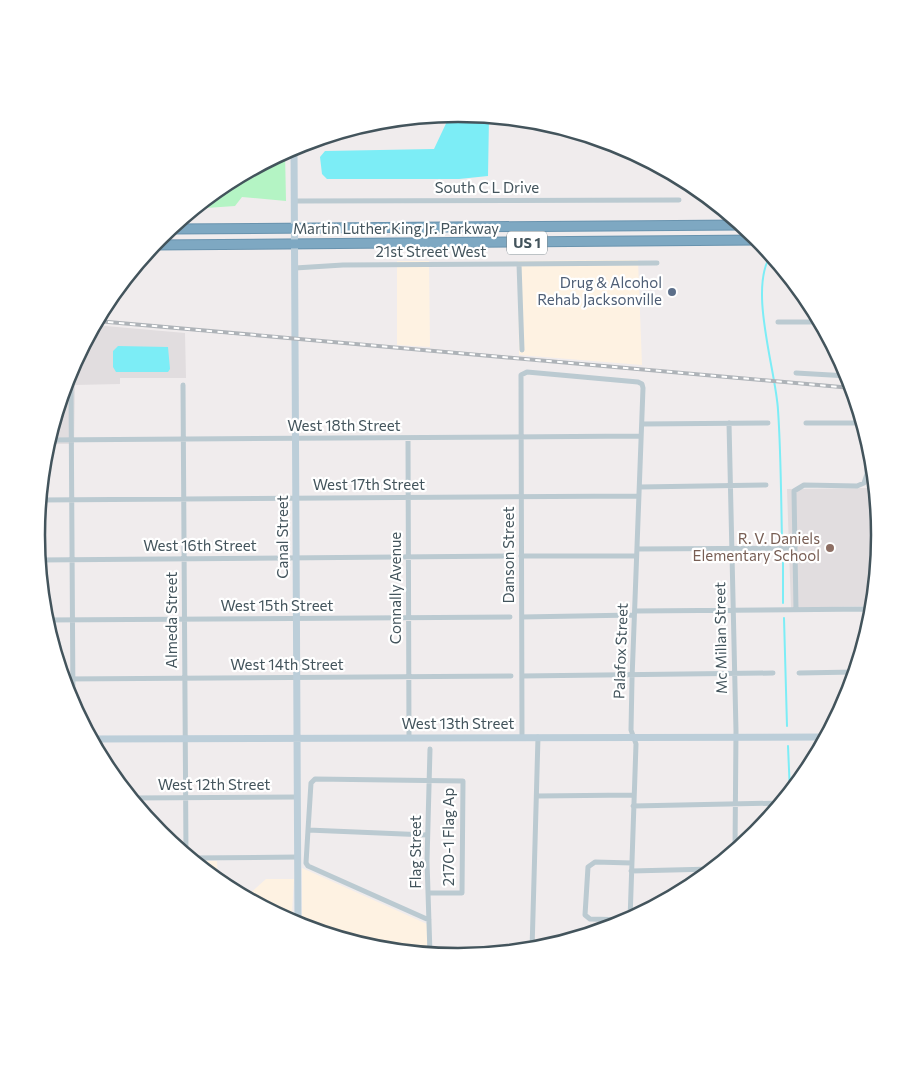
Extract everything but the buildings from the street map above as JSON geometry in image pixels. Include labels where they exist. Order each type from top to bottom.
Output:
[{"type":"highway","name":"Martin Luther King Jr. Parkway","points":[[182,229],[730,225]]},
{"type":"highway","name":"Martin Luther King Jr. Parkway","points":[[164,245],[747,240]]},
{"type":"street","name":"Canal Street","points":[[294,157],[298,916]]},
{"type":"street","name":"South C L Drive","points":[[295,201],[678,200]]},
{"type":"street","name":"21st Street West","points":[[295,268],[343,265],[657,263]]},
{"type":"street","points":[[519,264],[522,350]]},
{"type":"street","points":[[778,322],[811,322]]},
{"type":"street","name":"Danson Street","points":[[522,737],[520,378],[523,373],[629,381],[642,384]]},
{"type":"street","points":[[796,373],[839,375]]},
{"type":"street","name":"Palafox Street","points":[[629,911],[636,744],[631,730],[632,674],[636,556],[638,549],[642,384]]},
{"type":"street","name":"Almeda Street","points":[[183,385],[186,846]]},
{"type":"street","points":[[71,391],[73,685]]},
{"type":"street","name":"Mc Millan Street","points":[[729,423],[736,737],[735,842]]},
{"type":"street","points":[[642,424],[768,423]]},
{"type":"street","points":[[806,423],[855,423]]},
{"type":"street","name":"West 18th Street","points":[[56,440],[640,436]]},
{"type":"street","name":"Connally Avenue","points":[[408,438],[409,738]]},
{"type":"street","points":[[796,610],[794,494],[796,488],[804,485],[857,486],[864,483],[866,475]]},
{"type":"street","points":[[640,487],[766,485]]},
{"type":"street","name":"West 17th Street","points":[[47,500],[639,496]]},
{"type":"street","points":[[638,549],[795,548]]},
{"type":"street","name":"West 16th Street","points":[[46,560],[511,556]]},
{"type":"street","points":[[521,556],[636,556]]},
{"type":"street","points":[[522,617],[864,609]]},
{"type":"street","name":"West 15th Street","points":[[54,620],[510,617]]},
{"type":"street","points":[[799,673],[848,672]]},
{"type":"street","points":[[522,676],[773,673]]},
{"type":"street","name":"West 14th Street","points":[[73,679],[511,676]]},
{"type":"street","points":[[532,942],[538,737]]},
{"type":"street","name":"West 13th Street","points":[[98,739],[818,737]]},
{"type":"street","name":"Flag Street","points":[[430,749],[428,835],[430,948]]},
{"type":"street","points":[[429,780],[315,779],[310,788],[306,863],[308,866],[429,920]]},
{"type":"street","name":"2170-1 Flag Ap","points":[[428,893],[462,893],[463,781],[429,780]]},
{"type":"street","points":[[537,796],[634,795]]},
{"type":"street","name":"West 12th Street","points":[[139,798],[298,797]]},
{"type":"street","points":[[633,806],[773,803]]},
{"type":"street","points":[[308,830],[428,835]]},
{"type":"street","points":[[201,858],[298,857]]},
{"type":"street","points":[[610,920],[590,919],[584,916],[588,867],[595,862],[632,863]]},
{"type":"street","points":[[631,871],[700,869]]},
{"type":"shaded area","points":[[638,260],[642,365],[519,355],[518,261]]},
{"type":"shaded area","points":[[397,261],[429,261],[430,347],[397,345]]},
{"type":"shaded area","points":[[102,326],[185,333],[186,378],[120,378],[120,384],[75,385],[74,444],[56,444],[76,377]]},
{"type":"shaded area","name":"R. V. Daniels Elementary School","points":[[868,488],[871,536],[870,563],[864,606],[791,608],[787,489]]},
{"type":"shaded area","points":[[205,861],[217,861],[217,871]]},
{"type":"shaded area","points":[[302,868],[427,924],[427,948],[377,941],[325,927],[302,917]]},
{"type":"shaded area","points":[[266,879],[294,879],[292,913],[275,906],[251,893]]},
{"type":"green space","points":[[285,161],[286,201],[242,197],[235,206],[207,208],[252,178]]},
{"type":"water","points":[[447,122],[489,123],[488,176],[459,179],[327,179],[322,174],[320,157],[325,151],[434,149]]},
{"type":"water","points":[[118,346],[168,347],[170,369],[168,372],[116,372],[113,367],[113,351]]},
{"type":"waterway","points":[[768,262],[762,288],[765,330],[778,410],[782,540]]},
{"type":"waterway","points":[[783,556],[783,603]]},
{"type":"waterway","points":[[784,618],[787,726]]},
{"type":"waterway","points":[[788,746],[790,782]]},
{"type":"railway","points":[[105,322],[844,387]]},
{"type":"place","name":"Drug & Alcohol Rehab Jacksonville","points":[[672,292]]},
{"type":"place","name":"R. V. Daniels Elementary School","points":[[830,548]]}]
